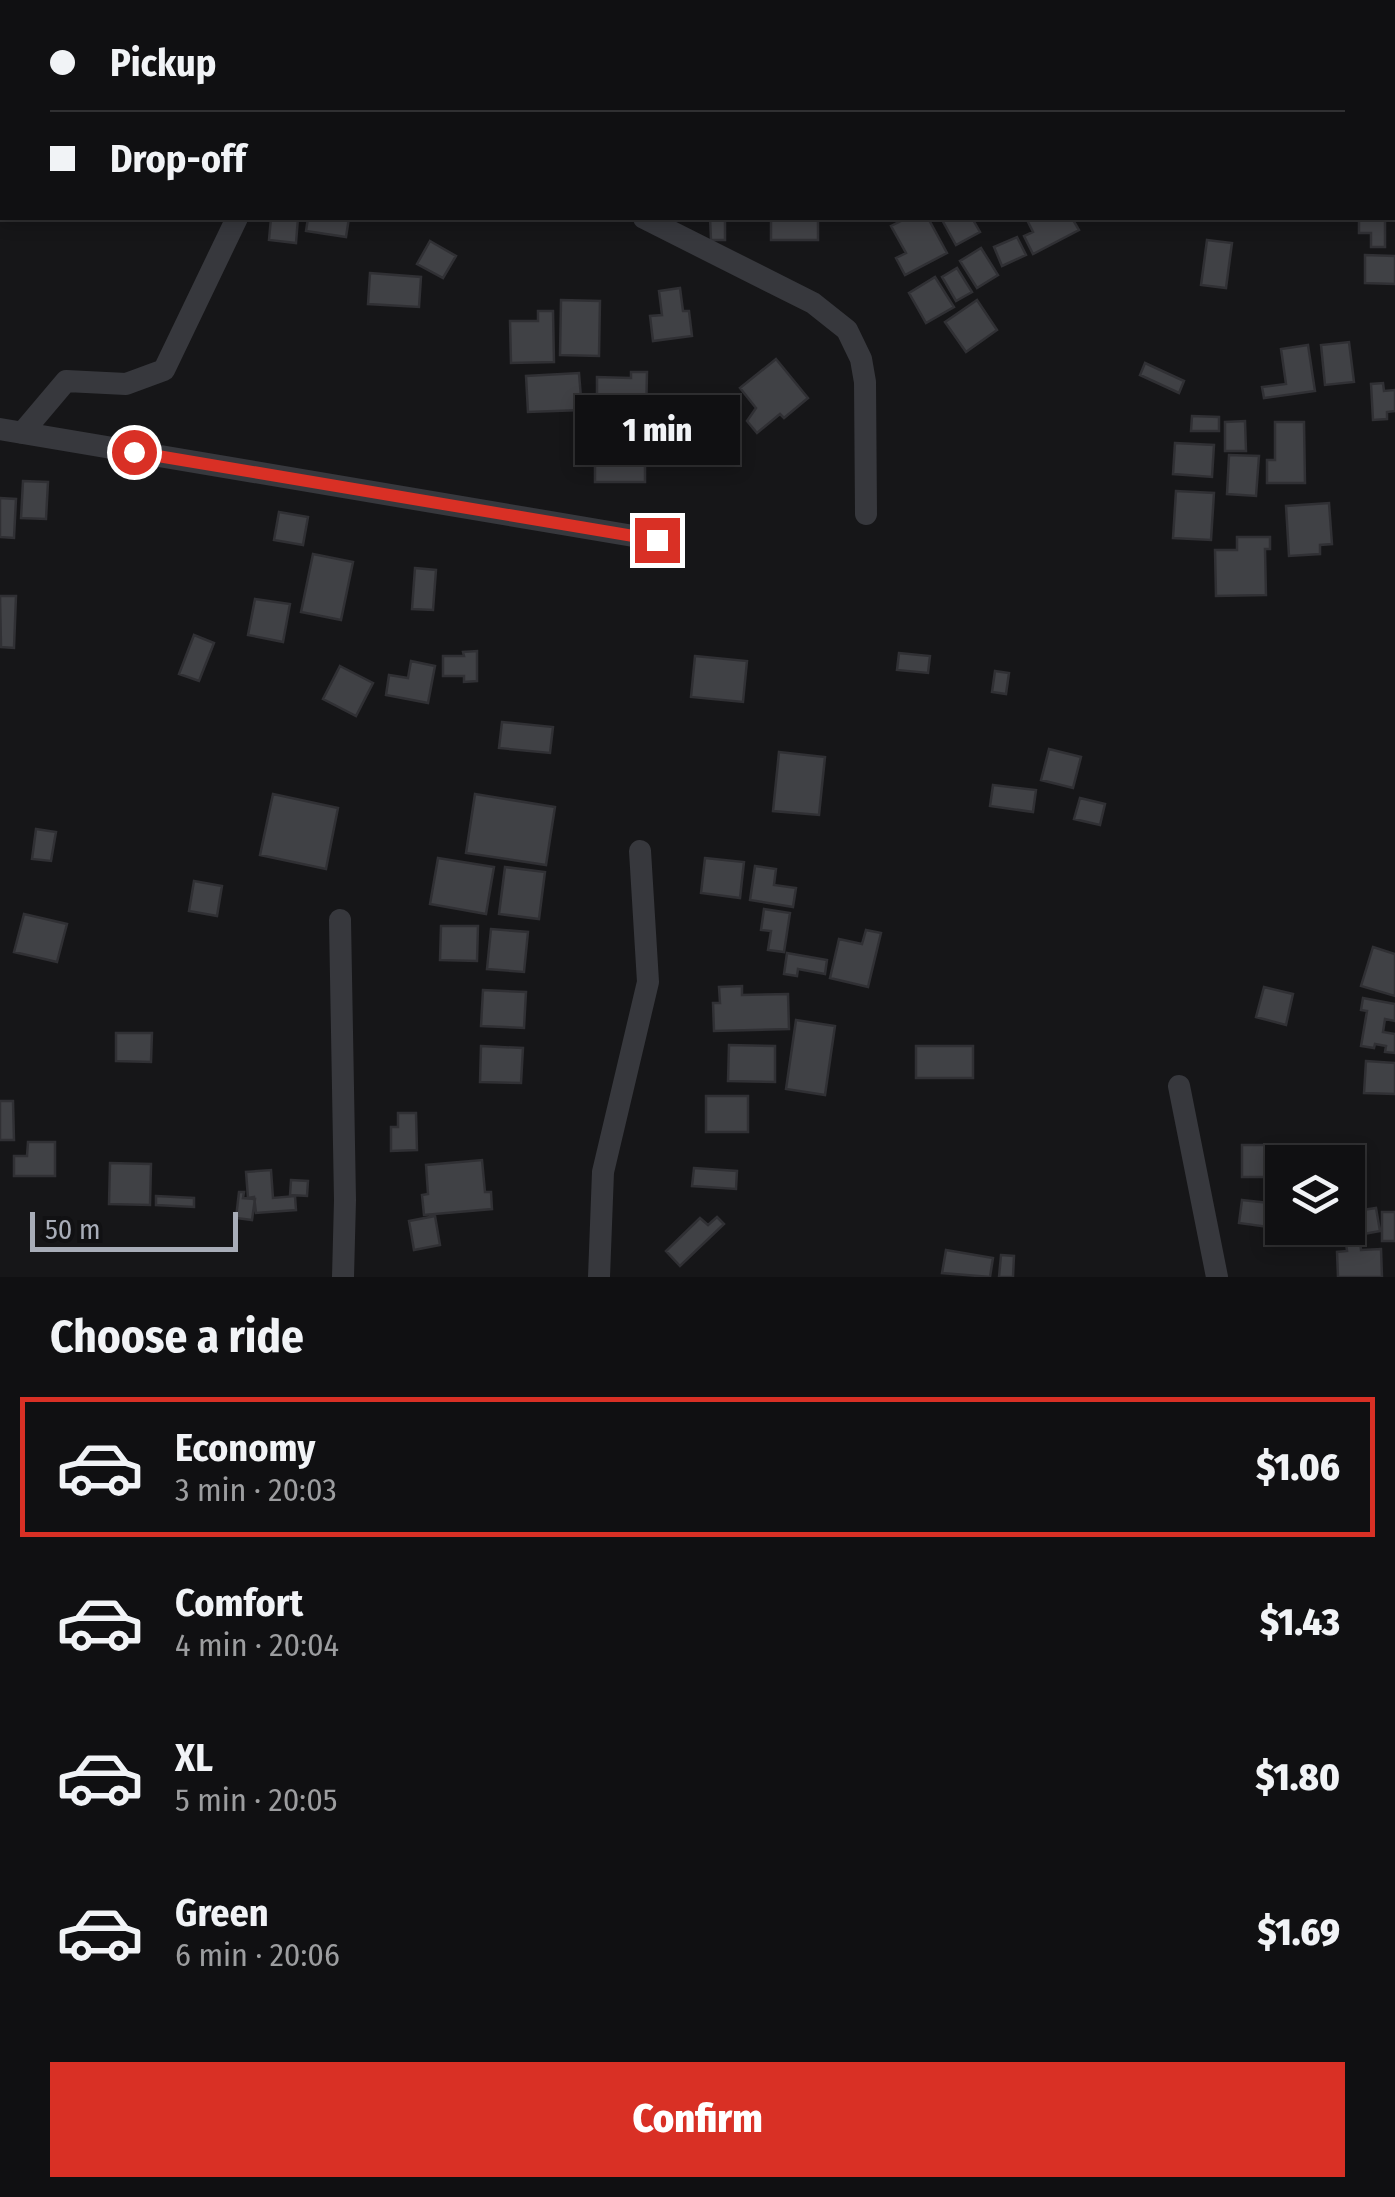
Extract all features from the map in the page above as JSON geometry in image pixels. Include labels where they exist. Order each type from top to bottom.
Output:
[{"type":"street","points":[[11,431],[66,381],[126,384],[164,370],[236,220]]},
{"type":"street","points":[[650,220],[812,303],[846,330],[861,359],[865,382],[866,514]]},
{"type":"street","points":[[11,431],[657,540]]},
{"type":"street","points":[[598,1277],[603,1172],[648,982],[640,851]]},
{"type":"street","points":[[340,920],[343,1277]]},
{"type":"street","points":[[1179,1086],[1217,1277]]},
{"type":"building","points":[[271,220],[298,220],[296,243],[269,240]]},
{"type":"building","points":[[308,220],[349,220],[346,237],[306,231]]},
{"type":"building","points":[[710,220],[725,220],[725,240],[711,240]]},
{"type":"building","points":[[771,220],[818,220],[818,240],[771,240]]},
{"type":"building","points":[[903,220],[929,220],[947,253],[905,275],[896,258],[906,253],[891,226]]},
{"type":"building","points":[[942,220],[973,220],[980,232],[956,245]]},
{"type":"building","points":[[1027,220],[1073,220],[1079,230],[1033,254],[1024,236],[1033,232]]},
{"type":"building","points":[[1359,220],[1385,220],[1385,247],[1371,247],[1371,233],[1359,233]]},
{"type":"building","points":[[1017,237],[1026,255],[1002,266],[994,247]]},
{"type":"building","points":[[1207,240],[1232,243],[1226,288],[1201,285]]},
{"type":"building","points":[[430,241],[456,256],[443,278],[417,264]]},
{"type":"building","points":[[981,248],[998,275],[977,288],[960,261]]},
{"type":"building","points":[[1365,255],[1395,256],[1395,284],[1365,283]]},
{"type":"building","points":[[957,268],[972,292],[956,301],[942,277]]},
{"type":"building","points":[[370,273],[421,277],[419,307],[368,304]]},
{"type":"building","points":[[935,277],[954,307],[926,323],[909,293]]},
{"type":"building","points":[[680,288],[683,311],[689,311],[692,336],[653,341],[650,316],[662,315],[659,291]]},
{"type":"building","points":[[561,300],[600,301],[599,356],[560,355]]},
{"type":"building","points":[[977,300],[997,330],[966,352],[945,322]]},
{"type":"building","points":[[538,311],[553,311],[554,362],[511,363],[510,321],[538,321]]},
{"type":"building","points":[[1349,342],[1354,382],[1325,385],[1321,345]]},
{"type":"building","points":[[1308,345],[1315,391],[1264,398],[1262,387],[1286,384],[1281,349]]},
{"type":"building","points":[[776,359],[808,398],[757,433],[747,421],[756,408],[740,388]]},
{"type":"building","points":[[1145,363],[1184,381],[1179,393],[1140,375]]},
{"type":"building","points":[[631,372],[647,372],[646,419],[597,418],[597,377],[631,378]]},
{"type":"building","points":[[579,373],[582,410],[528,412],[526,376]]},
{"type":"building","points":[[1383,383],[1384,391],[1395,390],[1395,411],[1387,412],[1387,419],[1373,420],[1371,384]]},
{"type":"building","points":[[1192,416],[1219,417],[1219,431],[1191,431]]},
{"type":"building","points":[[1245,421],[1246,451],[1225,451],[1225,422]]},
{"type":"building","points":[[1275,422],[1304,422],[1305,483],[1267,483],[1267,460],[1275,460]]},
{"type":"building","points":[[1175,443],[1214,445],[1212,477],[1173,474]]},
{"type":"building","points":[[595,452],[631,453],[631,459],[645,459],[645,482],[595,482]]},
{"type":"building","points":[[1229,455],[1259,456],[1256,496],[1227,494]]},
{"type":"building","points":[[23,481],[48,482],[46,519],[21,518]]},
{"type":"building","points":[[1176,491],[1214,493],[1211,540],[1173,538]]},
{"type":"building","points":[[0,498],[16,499],[14,538],[0,537]]},
{"type":"building","points":[[1329,503],[1332,544],[1320,545],[1320,554],[1289,556],[1286,506]]},
{"type":"building","points":[[279,512],[308,517],[303,545],[274,540]]},
{"type":"building","points":[[1237,537],[1270,537],[1270,549],[1265,549],[1266,595],[1216,596],[1215,550],[1237,550]]},
{"type":"building","points":[[313,554],[353,562],[341,620],[301,612]]},
{"type":"building","points":[[415,568],[436,570],[433,610],[412,609]]},
{"type":"building","points":[[0,596],[16,596],[14,648],[1,647]]},
{"type":"building","points":[[255,599],[290,604],[283,642],[248,635]]},
{"type":"building","points":[[194,635],[214,643],[199,681],[179,674]]},
{"type":"building","points":[[477,651],[477,681],[464,682],[464,676],[443,676],[443,656],[464,656],[463,652]]},
{"type":"building","points":[[899,653],[930,656],[928,673],[897,670]]},
{"type":"building","points":[[695,656],[747,661],[743,702],[691,697]]},
{"type":"building","points":[[411,661],[435,666],[428,703],[386,695],[389,675],[408,678]]},
{"type":"building","points":[[340,666],[373,683],[356,716],[323,699]]},
{"type":"building","points":[[995,671],[1009,673],[1006,694],[992,692]]},
{"type":"building","points":[[502,722],[553,727],[550,753],[499,748]]},
{"type":"building","points":[[1049,749],[1081,757],[1073,788],[1041,780]]},
{"type":"building","points":[[779,752],[825,757],[819,815],[773,811]]},
{"type":"building","points":[[993,785],[1036,790],[1033,812],[990,806]]},
{"type":"building","points":[[273,794],[338,808],[326,869],[260,855]]},
{"type":"building","points":[[475,794],[555,807],[546,865],[466,853]]},
{"type":"building","points":[[1080,798],[1105,804],[1100,825],[1074,819]]},
{"type":"building","points":[[36,829],[56,832],[51,861],[32,859]]},
{"type":"building","points":[[438,858],[494,867],[486,914],[430,904]]},
{"type":"building","points":[[705,858],[744,862],[740,898],[701,893]]},
{"type":"building","points":[[755,866],[776,869],[774,885],[796,888],[793,907],[750,900]]},
{"type":"building","points":[[505,867],[545,872],[539,919],[499,914]]},
{"type":"building","points":[[194,881],[222,886],[217,916],[189,911]]},
{"type":"building","points":[[764,909],[790,913],[784,952],[768,950],[771,931],[761,930]]},
{"type":"building","points":[[24,914],[67,924],[57,962],[14,952]]},
{"type":"building","points":[[441,926],[478,926],[477,961],[440,960]]},
{"type":"building","points":[[491,929],[528,932],[524,972],[487,969]]},
{"type":"building","points":[[866,930],[881,933],[868,987],[830,978],[839,939],[862,944]]},
{"type":"building","points":[[1373,947],[1395,954],[1395,996],[1361,986]]},
{"type":"building","points":[[787,953],[827,960],[825,974],[798,969],[797,976],[784,974]]},
{"type":"building","points":[[742,986],[742,995],[788,994],[789,1029],[714,1031],[713,1003],[720,1003],[719,987]]},
{"type":"building","points":[[1264,987],[1293,994],[1286,1025],[1256,1017]]},
{"type":"building","points":[[483,990],[526,992],[524,1028],[481,1026]]},
{"type":"building","points":[[1363,998],[1395,1004],[1395,1021],[1385,1019],[1383,1032],[1395,1034],[1395,1053],[1385,1052],[1386,1046],[1361,1046],[1367,1011],[1361,1010]]},
{"type":"building","points":[[796,1020],[835,1026],[825,1095],[786,1089]]},
{"type":"building","points":[[116,1033],[152,1033],[151,1062],[116,1061]]},
{"type":"building","points":[[729,1045],[775,1046],[775,1082],[728,1081]]},
{"type":"building","points":[[481,1046],[523,1048],[521,1083],[480,1082]]},
{"type":"building","points":[[916,1046],[973,1046],[973,1078],[916,1078]]},
{"type":"building","points":[[1366,1061],[1395,1063],[1395,1094],[1364,1093]]},
{"type":"building","points":[[706,1096],[748,1096],[748,1132],[706,1132]]},
{"type":"building","points":[[0,1101],[13,1101],[14,1140],[0,1140]]},
{"type":"building","points":[[398,1113],[416,1113],[417,1150],[391,1151],[391,1127],[398,1127]]},
{"type":"building","points":[[28,1142],[55,1142],[55,1176],[14,1176],[14,1156],[27,1156]]},
{"type":"building","points":[[1242,1145],[1265,1145],[1265,1177],[1242,1177]]},
{"type":"building","points":[[482,1160],[485,1192],[491,1192],[492,1209],[424,1215],[422,1195],[428,1194],[426,1165]]},
{"type":"building","points":[[110,1163],[151,1164],[150,1205],[109,1204]]},
{"type":"building","points":[[694,1168],[737,1171],[736,1189],[692,1186]]},
{"type":"building","points":[[271,1170],[273,1198],[295,1196],[296,1210],[256,1213],[254,1197],[248,1198],[246,1172]]},
{"type":"building","points":[[291,1180],[308,1181],[307,1196],[290,1195]]},
{"type":"building","points":[[239,1192],[244,1192],[243,1198],[255,1199],[252,1220],[236,1218]]},
{"type":"building","points":[[156,1196],[194,1198],[194,1207],[156,1205]]},
{"type":"building","points":[[1242,1200],[1265,1203],[1265,1227],[1239,1223]]},
{"type":"building","points":[[1376,1208],[1380,1231],[1365,1234],[1365,1210]]},
{"type":"building","points":[[1382,1212],[1395,1212],[1395,1241],[1382,1241]]},
{"type":"building","points":[[435,1216],[440,1245],[414,1250],[409,1221]]},
{"type":"building","points":[[717,1217],[724,1224],[680,1266],[666,1251],[700,1218],[708,1225]]},
{"type":"building","points":[[1346,1245],[1360,1245],[1361,1250],[1381,1249],[1382,1277],[1338,1277],[1337,1252],[1347,1251]]},
{"type":"building","points":[[946,1250],[993,1258],[990,1277],[942,1273]]},
{"type":"building","points":[[1001,1255],[1014,1256],[1013,1277],[999,1277]]},
{"type":"route","points":[[134,452],[657,540]]}]
